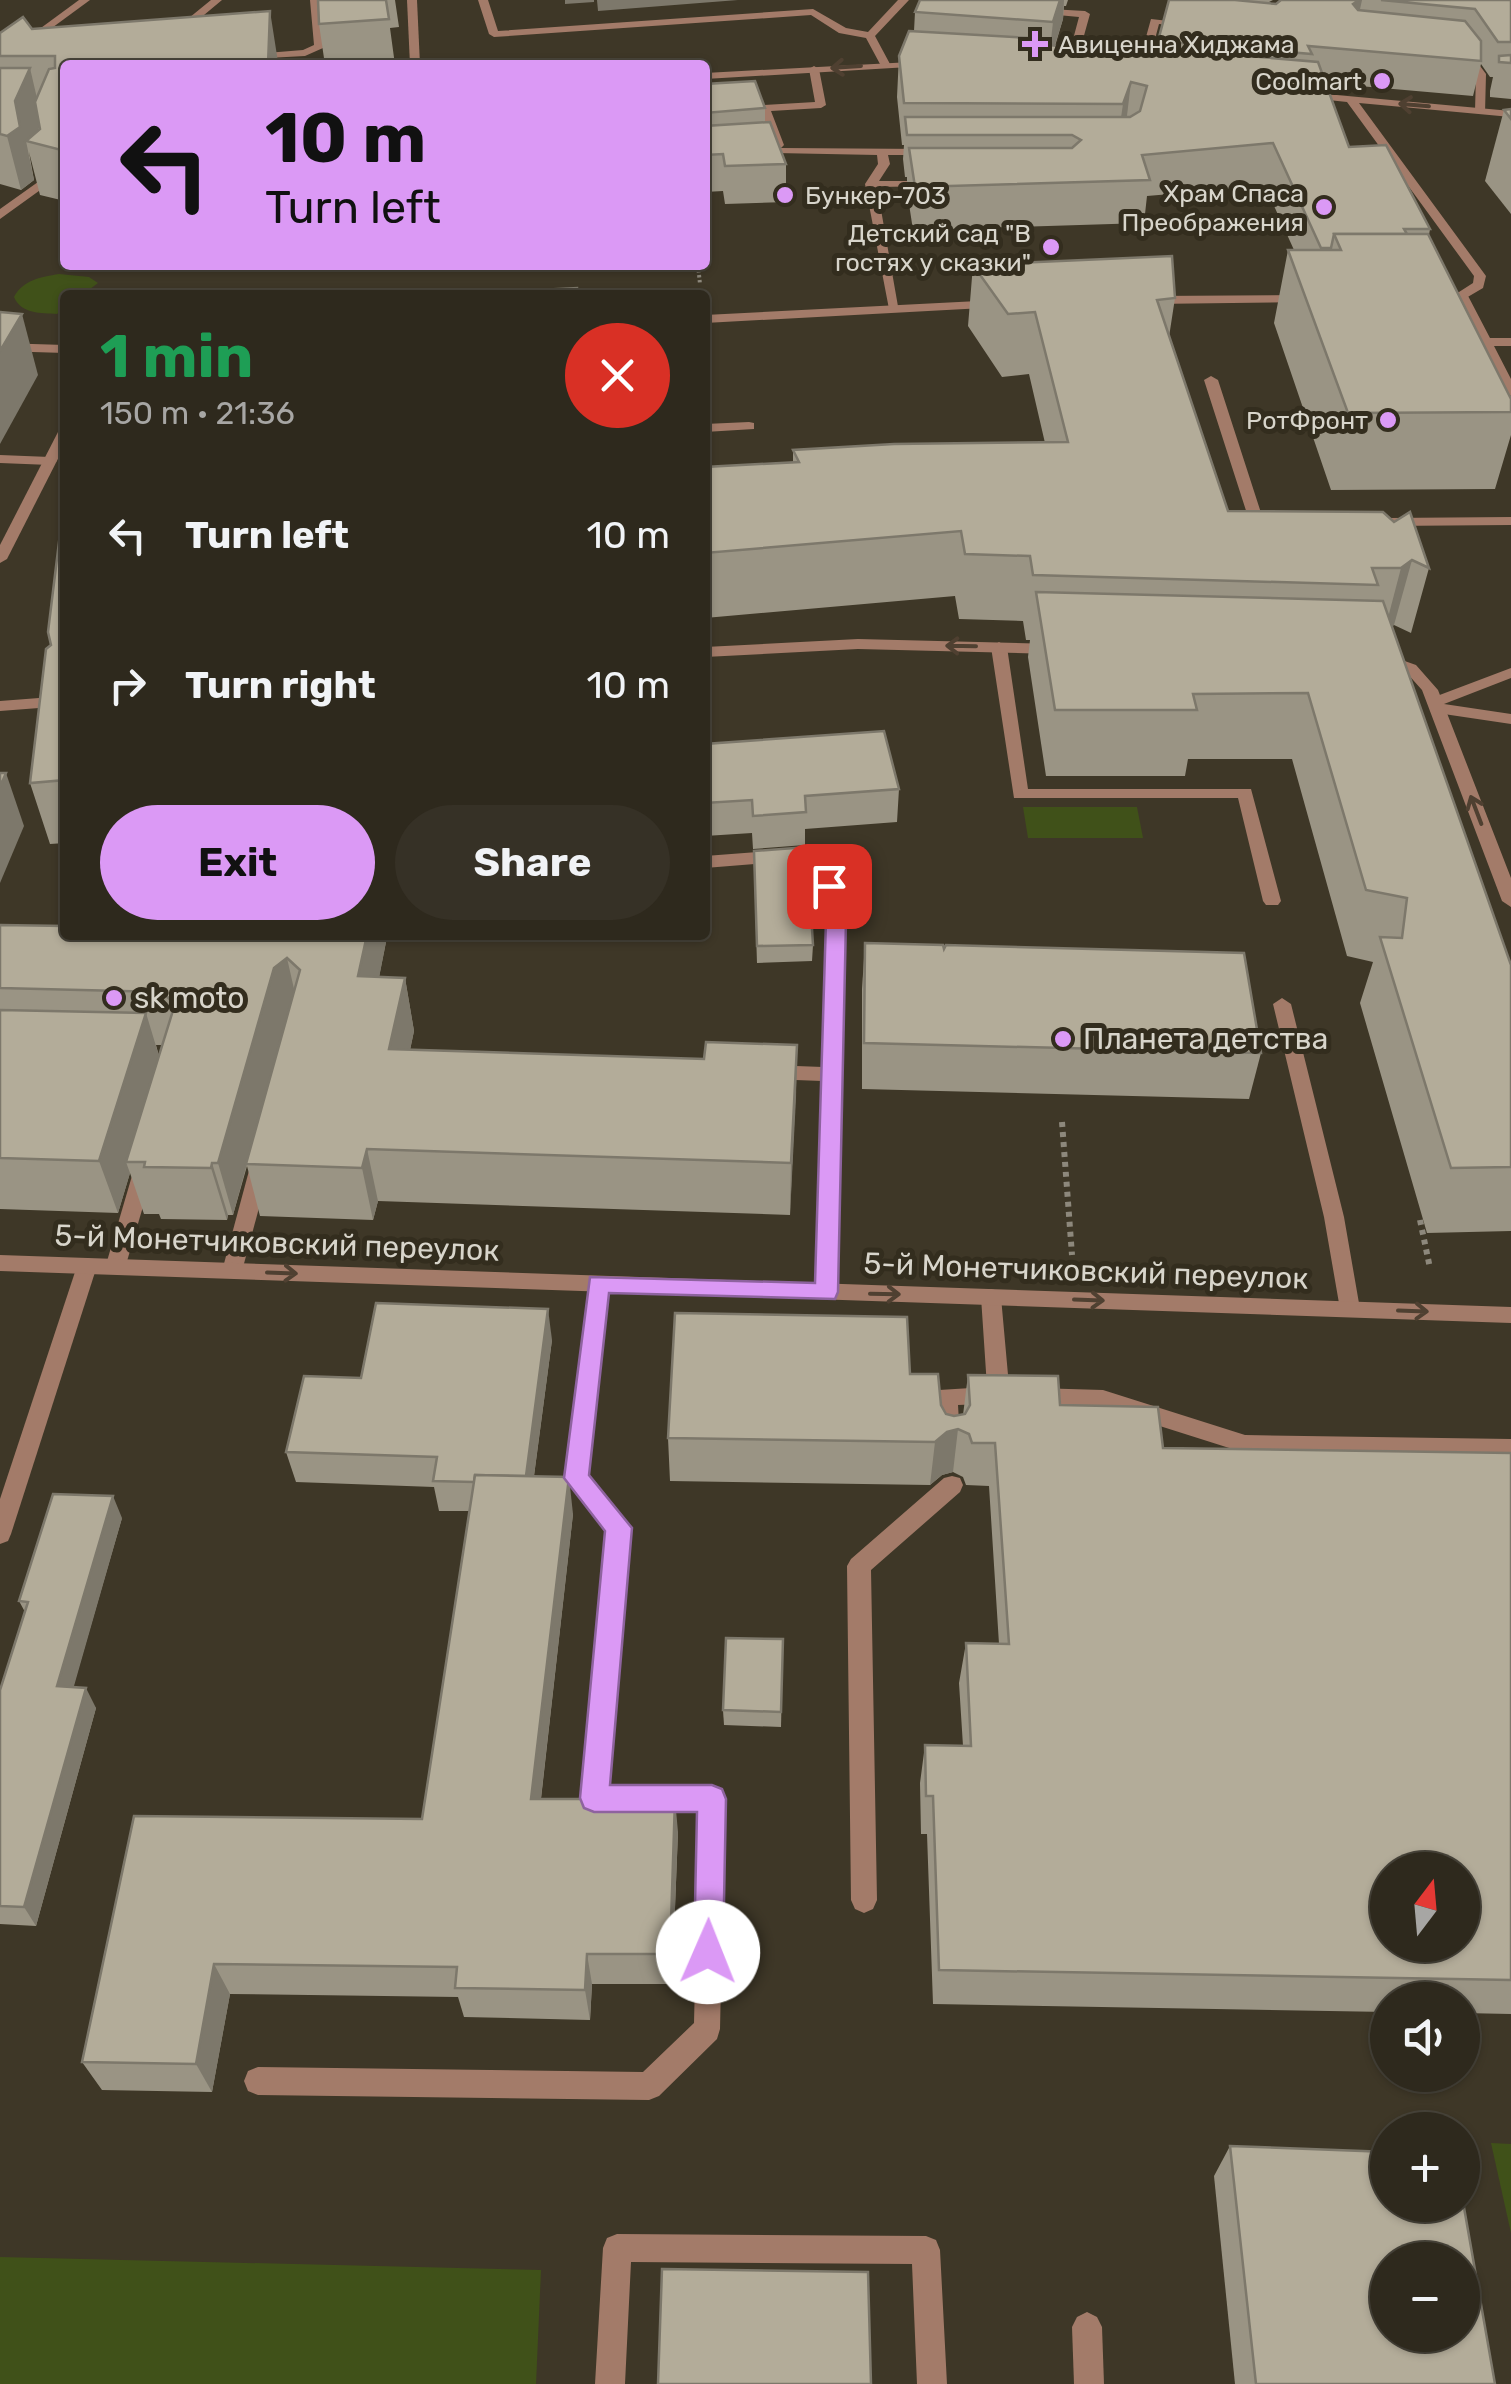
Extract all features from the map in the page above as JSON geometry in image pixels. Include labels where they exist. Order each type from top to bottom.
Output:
[{"type":"street","points":[[0,62],[86,0]]},
{"type":"street","points":[[174,60],[162,44],[217,0]]},
{"type":"street","points":[[232,58],[304,53],[319,46],[315,0]]},
{"type":"street","points":[[412,0],[415,18],[410,34],[414,60]]},
{"type":"street","points":[[483,0],[494,34],[814,12],[843,31],[870,36]]},
{"type":"street","points":[[870,36],[904,0]]},
{"type":"street","points":[[1031,10],[1085,14],[1068,73]]},
{"type":"street","points":[[1139,80],[1154,21],[1212,26]]},
{"type":"street","points":[[870,36],[885,64]]},
{"type":"street","points":[[1456,48],[1462,48],[1481,74],[1481,111]]},
{"type":"street","points":[[710,76],[885,64],[946,64]]},
{"type":"street","points":[[780,151],[764,108],[821,105],[814,69]]},
{"type":"street","points":[[1050,71],[1086,75]]},
{"type":"street","points":[[1122,78],[1159,81]]},
{"type":"street","points":[[1481,84],[1496,84]]},
{"type":"street","points":[[1296,94],[1511,114]]},
{"type":"street","points":[[1350,99],[1480,276],[1479,285],[1462,295],[1408,299]]},
{"type":"street","points":[[761,152],[951,152]]},
{"type":"street","points":[[882,152],[884,164],[871,184],[896,309]]},
{"type":"street","points":[[0,214],[44,183],[38,154]]},
{"type":"street","points":[[871,184],[942,184]]},
{"type":"street","points":[[1462,295],[1511,392]]},
{"type":"street","points":[[1129,300],[1322,299]]},
{"type":"street","points":[[710,318],[1014,304]]},
{"type":"street","points":[[1486,342],[1511,342]]},
{"type":"street","points":[[0,347],[60,349]]},
{"type":"street","points":[[1211,380],[1257,523],[1291,522]]},
{"type":"street","points":[[710,428],[749,426]]},
{"type":"street","points":[[0,559],[60,442]]},
{"type":"street","points":[[0,459],[50,461]]},
{"type":"street","points":[[1378,522],[1511,521]]},
{"type":"street","points":[[710,652],[858,644],[1076,649]]},
{"type":"street","points":[[999,647],[1020,794],[1245,793],[1272,901]]},
{"type":"street","points":[[1365,656],[1390,652],[1423,677],[1511,901]]},
{"type":"street","points":[[1436,705],[1511,673]]},
{"type":"street","points":[[0,706],[60,701]]},
{"type":"street","points":[[1436,705],[1511,719]]},
{"type":"street","points":[[710,862],[822,853],[836,920],[826,1292]]},
{"type":"street","points":[[1282,1004],[1334,1217],[1350,1309]]},
{"type":"street","points":[[754,1071],[832,1074]]},
{"type":"street","points":[[114,1268],[150,1149]]},
{"type":"street","points":[[232,1271],[263,1154]]},
{"type":"street","name":"5-й Монетчиковский переулок","points":[[0,1264],[1511,1314]]},
{"type":"street","points":[[0,1534],[88,1266]]},
{"type":"street","points":[[258,2081],[648,2086],[706,2028],[712,1799],[594,1798],[619,1528],[576,1478],[598,1284]]},
{"type":"street","points":[[991,1296],[999,1396]]},
{"type":"street","points":[[950,1446],[947,1396],[999,1396],[1103,1398],[1245,1444],[1511,1448]]},
{"type":"street","points":[[864,1900],[859,1566],[952,1485]]},
{"type":"street","points":[[610,2384],[617,2248],[926,2250],[932,2384]]},
{"type":"street","points":[[1086,2327],[1090,2384]]},
{"type":"path","points":[[1062,1122],[1072,1255]]},
{"type":"path","points":[[1420,1220],[1430,1268]]},
{"type":"green space","points":[[59,274],[89,277],[98,283],[89,290],[60,290],[57,314],[32,312],[21,307],[14,297],[27,283]]},
{"type":"green space","points":[[1023,807],[1137,807],[1143,838],[1028,838]]},
{"type":"green space","points":[[1491,2143],[1511,2144],[1511,2233]]},
{"type":"green space","points":[[0,2257],[541,2270],[536,2384],[0,2384]]},
{"type":"building","points":[[318,0],[386,0],[389,19],[319,24]]},
{"type":"building","points":[[920,0],[1060,0],[1053,22],[915,12]]},
{"type":"building","points":[[1169,0],[1276,4],[1281,0],[1359,0],[1353,4],[1358,10],[1465,21],[1481,41],[1481,61],[1308,46],[1312,54],[1158,41]]},
{"type":"building","points":[[1381,0],[1511,0],[1511,42],[1498,42],[1475,9]]},
{"type":"building","points":[[270,11],[268,60],[60,60],[60,150],[26,141],[40,129],[35,102],[49,69],[55,68],[55,56],[0,56],[0,33],[23,17],[32,29]]},
{"type":"building","points":[[909,31],[1048,39],[1047,45],[1154,55],[1155,48],[1318,62],[1349,147],[1386,145],[1430,229],[1404,229],[1407,234],[1334,234],[1331,248],[1321,248],[1273,143],[1142,155],[1150,180],[915,187],[909,148],[1072,148],[1081,140],[1072,135],[907,135],[905,117],[1130,117],[1140,111],[1147,86],[1131,82],[1123,104],[904,103],[899,56]]},
{"type":"building","points":[[1511,55],[1511,63],[1499,62],[1499,56]]},
{"type":"building","points":[[0,68],[30,68],[15,101],[20,127],[7,136],[0,134]]},
{"type":"building","points":[[755,81],[765,108],[710,113],[710,84]]},
{"type":"building","points":[[770,122],[786,164],[725,166],[723,154],[710,155],[710,126]]},
{"type":"building","points":[[1334,234],[1428,234],[1511,399],[1511,412],[1348,413],[1288,250],[1341,250]]},
{"type":"building","points":[[1172,256],[1175,298],[1157,300],[1228,511],[1383,512],[1394,522],[1410,512],[1429,568],[1412,560],[1401,568],[1372,568],[1378,585],[1033,575],[1030,556],[965,554],[961,531],[710,553],[710,467],[799,462],[793,450],[894,444],[1068,442],[1035,312],[1008,314],[973,265]]},
{"type":"building","points":[[0,312],[22,314],[0,351]]},
{"type":"building","points":[[60,534],[60,780],[30,783],[46,649],[51,645],[48,632]]},
{"type":"building","points":[[1036,592],[1383,601],[1511,965],[1511,1167],[1451,1168],[1380,937],[1402,938],[1407,898],[1366,890],[1308,693],[1193,694],[1197,710],[1055,710]]},
{"type":"building","points":[[884,731],[899,789],[805,796],[806,812],[753,816],[752,800],[710,803],[710,744]]},
{"type":"building","points":[[807,847],[813,945],[757,946],[754,851]]},
{"type":"building","points":[[0,925],[60,926],[60,940],[366,940],[358,976],[405,978],[389,1049],[704,1059],[706,1042],[797,1045],[791,1163],[367,1149],[362,1168],[246,1164],[300,970],[287,958],[274,968],[218,1163],[212,1163],[211,1168],[144,1167],[145,1162],[126,1162],[175,1004],[162,992],[0,988]]},
{"type":"building","points":[[865,943],[943,945],[944,949],[946,945],[1244,953],[1261,1053],[864,1043]]},
{"type":"building","points":[[0,1010],[146,1013],[99,1161],[0,1158]]},
{"type":"building","points":[[376,1303],[548,1309],[526,1476],[475,1475],[474,1482],[433,1481],[437,1457],[286,1452],[304,1376],[361,1378]]},
{"type":"building","points":[[675,1313],[907,1317],[910,1374],[938,1374],[941,1405],[946,1414],[954,1416],[965,1414],[970,1405],[968,1375],[1058,1376],[1060,1405],[1158,1407],[1163,1448],[1511,1453],[1511,1980],[939,1970],[933,1796],[926,1796],[925,1745],[971,1746],[966,1643],[1009,1644],[995,1443],[972,1443],[969,1434],[958,1429],[935,1442],[668,1438]]},
{"type":"building","points":[[475,1475],[569,1477],[531,1799],[675,1799],[670,1954],[587,1954],[585,1990],[455,1988],[457,1967],[214,1964],[196,2064],[82,2062],[134,1816],[422,1819]]},
{"type":"building","points":[[53,1494],[113,1496],[57,1686],[86,1688],[24,1907],[0,1906],[0,1690],[28,1602],[19,1601]]},
{"type":"building","points":[[726,1638],[783,1639],[781,1712],[723,1710]]},
{"type":"building","points":[[1230,2146],[1370,2151],[1370,2222],[1467,2222],[1470,2242],[1370,2242],[1370,2352],[1480,2352],[1480,2299],[1495,2384],[1256,2384]]},
{"type":"building","points":[[662,2269],[868,2272],[871,2384],[658,2384]]},
{"type":"place","name":"Авиценна Хиджама","points":[[1035,44]]},
{"type":"place","name":"Coolmart","points":[[1382,81]]},
{"type":"place","name":"Бункер-703","points":[[785,195]]},
{"type":"place","name":"Храм Спаса Преображения","points":[[1324,207]]},
{"type":"place","name":"Детский сад \"В гостях у сказки\"","points":[[1051,247]]},
{"type":"place","name":"РотФронт","points":[[1388,420]]},
{"type":"place","name":"sk moto","points":[[114,998]]},
{"type":"place","name":"Планета детства","points":[[1063,1039]]},
{"type":"route","points":[[708,1952],[712,1799],[594,1798],[619,1528],[576,1478],[598,1284],[826,1292],[836,920],[829,886]]}]
